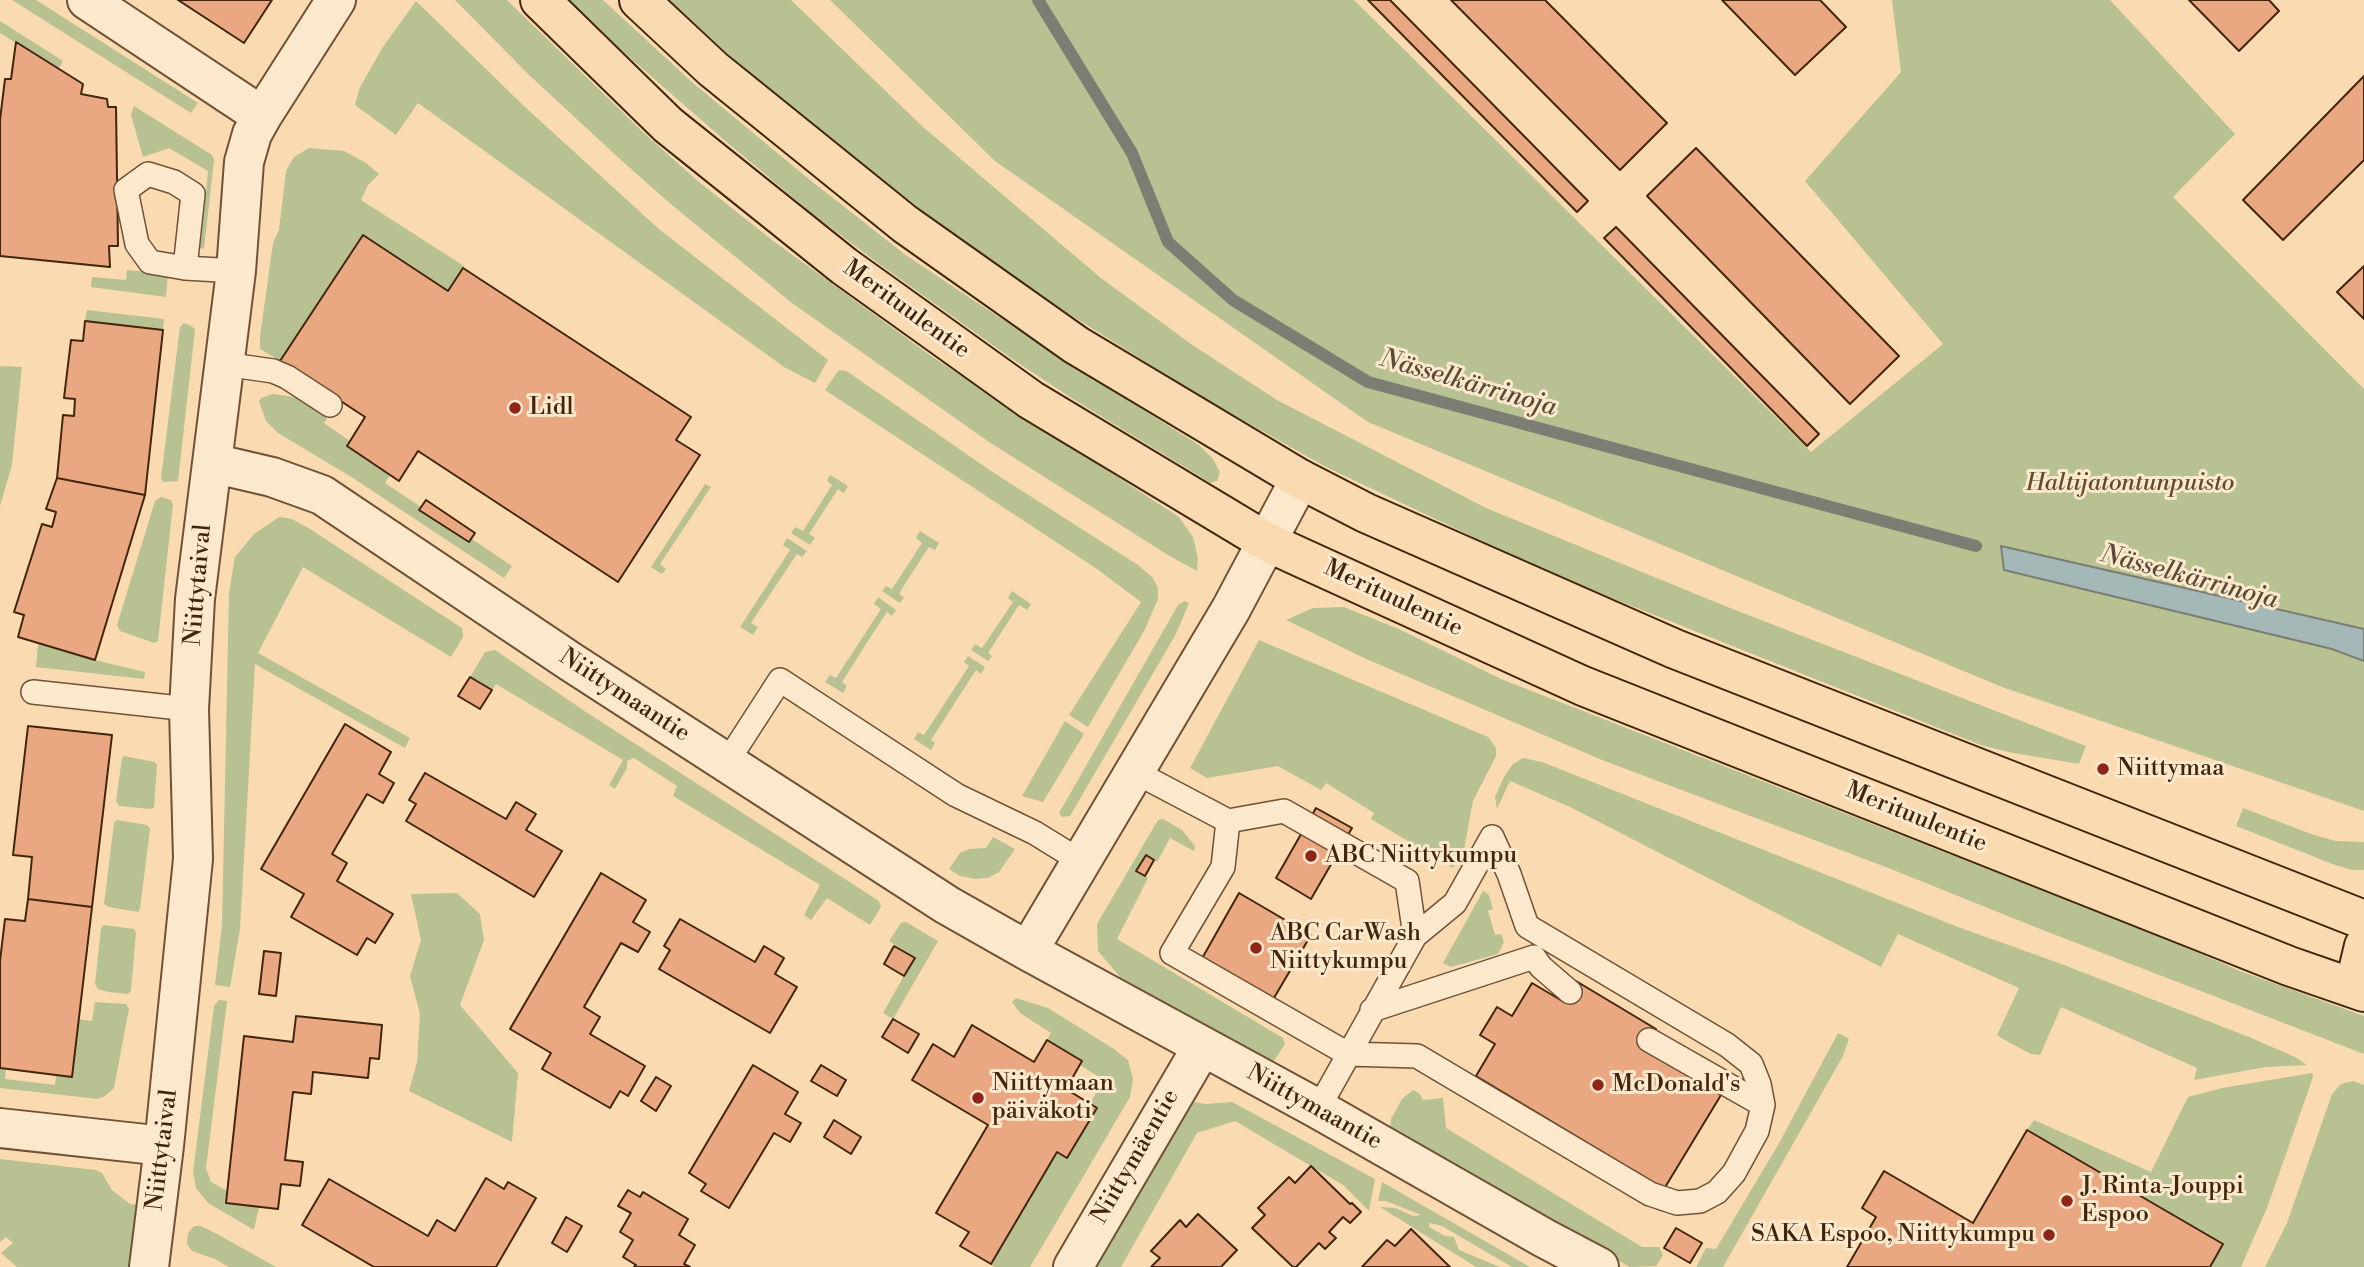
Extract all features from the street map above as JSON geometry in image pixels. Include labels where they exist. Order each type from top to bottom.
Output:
[{"type":"main road","name":"Merituulentie","points":[[540,0],[668,125],[844,267],[1031,400],[1268,542],[1583,687],[2289,966],[2361,987]]},
{"type":"main road","points":[[639,0],[713,69],[905,224],[1076,345],[1300,479],[1366,513],[1675,649],[2364,920]]},
{"type":"main road","points":[[2361,987],[2364,946]]},
{"type":"street","name":"Niittytaival","points":[[153,1266],[193,859],[189,709],[195,599],[236,271],[244,162],[252,134],[262,116],[336,0]]},
{"type":"street","points":[[101,4],[262,116]]},
{"type":"street","name":"Niittymaantie","points":[[212,463],[272,477],[322,495],[570,662],[947,905],[1599,1267]]},
{"type":"street","points":[[1027,951],[1135,772],[1268,542],[1300,479]]},
{"type":"street","name":"Niittymäentie","points":[[1073,1267],[1202,1047]]},
{"type":"street","points":[[0,1128],[164,1146]]},
{"type":"lane","points":[[185,268],[236,271]]},
{"type":"lane","points":[[224,364],[274,371],[330,405]]},
{"type":"lane","points":[[727,762],[780,680],[956,795],[1035,832],[1082,862]]},
{"type":"lane","points":[[33,692],[189,709]]},
{"type":"lane","points":[[1135,772],[1228,821],[1284,811],[1407,881],[1415,936]]},
{"type":"lane","points":[[1228,821],[1223,867],[1172,953],[1348,1054],[1417,1056],[1650,1194],[1677,1203],[1700,1200],[1717,1192],[1734,1173],[1757,1131],[1763,1105],[1751,1064],[1727,1045],[1527,926]]},
{"type":"lane","points":[[1318,1109],[1415,936],[1455,903],[1492,837],[1527,926],[1534,957],[1541,967],[1570,992]]},
{"type":"lane","points":[[1372,1010],[1534,957]]},
{"type":"lane","points":[[1649,1040],[1763,1105]]},
{"type":"green space","points":[[12,0],[36,0],[198,103],[191,113]]},
{"type":"green space","points":[[455,0],[507,0],[646,135],[699,182],[772,240],[934,358],[1179,517],[1193,537],[1198,558],[1197,571],[989,442],[792,303],[621,160],[528,74]]},
{"type":"green space","points":[[567,0],[603,0],[693,83],[907,256],[1059,357],[1199,445],[1213,459],[1220,472],[1217,481],[1211,483],[1081,404],[1015,361],[879,264],[814,215],[723,139]]},
{"type":"green space","points":[[670,0],[791,0],[923,127],[1101,278],[1191,344],[1277,400],[1486,508],[1725,606],[2086,746],[2079,764],[1981,745],[1549,573],[1326,467],[1200,396],[1034,292],[837,145],[728,54]]},
{"type":"green space","name":"Haltijatontunpuisto","points":[[830,0],[1354,0],[1811,452],[1943,344],[1805,181],[1901,72],[1892,0],[2110,0],[2235,134],[2173,197],[2364,389],[2364,811],[2002,687],[1368,422],[995,161]]},
{"type":"green space","points":[[416,1],[525,107],[660,230],[828,360],[815,383],[784,367],[418,103],[396,135],[355,105],[360,87],[383,47]]},
{"type":"green space","points":[[0,21],[63,61],[58,69],[0,33]]},
{"type":"green space","points":[[134,106],[212,155],[214,160],[204,249],[200,248],[208,171],[169,148],[143,157],[131,115]]},
{"type":"green space","points":[[309,148],[344,151],[366,163],[379,174],[368,185],[361,200],[464,266],[448,291],[363,235],[280,361],[260,349],[260,336],[273,243],[279,230],[286,171],[294,157]]},
{"type":"green space","points":[[127,270],[168,274],[166,297],[91,287],[92,277],[126,280]]},
{"type":"green space","points":[[87,310],[164,319],[163,330],[85,321]]},
{"type":"green space","points":[[184,323],[195,330],[178,481],[163,482],[161,478],[180,327]]},
{"type":"green space","points":[[0,366],[22,367],[12,465],[0,506]]},
{"type":"green space","points":[[842,370],[991,471],[1138,565],[1153,578],[1158,588],[1158,599],[1144,631],[1088,727],[1069,715],[1141,602],[1097,569],[825,390],[838,371]]},
{"type":"green space","points":[[273,394],[295,397],[327,418],[324,423],[350,441],[347,446],[390,475],[385,483],[421,507],[419,510],[469,542],[472,539],[512,566],[504,578],[353,478],[278,433],[266,421],[259,401]]},
{"type":"green space","points":[[830,475],[848,486],[844,493],[838,489],[809,534],[815,538],[810,545],[791,533],[795,527],[803,531],[832,485],[827,481]]},
{"type":"green space","points":[[705,484],[711,487],[660,564],[666,569],[662,574],[651,567]]},
{"type":"green space","points":[[161,497],[171,500],[173,504],[158,641],[154,643],[120,631],[117,625],[155,501]]},
{"type":"green space","points":[[279,517],[292,519],[310,529],[462,628],[463,637],[451,657],[303,567],[258,653],[410,738],[405,748],[255,664],[240,929],[230,987],[215,985],[222,925],[229,593],[235,557],[254,534]]},
{"type":"green space","points":[[920,531],[939,543],[935,550],[929,547],[908,579],[899,594],[904,597],[900,603],[882,591],[886,586],[892,589],[922,543],[916,538]]},
{"type":"green space","points":[[787,538],[807,551],[802,557],[797,554],[751,623],[758,627],[753,635],[740,627],[790,550],[783,545]]},
{"type":"green space","points":[[1012,591],[1031,604],[1027,610],[1019,605],[988,653],[992,656],[988,661],[971,650],[975,644],[982,648],[1013,602],[1008,598]]},
{"type":"green space","points":[[878,597],[896,610],[892,616],[887,612],[868,641],[842,682],[847,686],[843,693],[825,682],[830,675],[836,678],[881,609],[874,604]]},
{"type":"green space","points":[[1185,601],[1189,603],[1176,634],[1070,816],[1062,817],[1059,813],[1178,605]]},
{"type":"green space","points":[[1344,607],[1401,630],[1501,679],[2164,938],[2240,971],[2364,1016],[2364,1054],[1891,869],[1602,760],[1364,658],[1286,620],[1313,608]]},
{"type":"green space","points":[[1259,640],[1488,737],[1496,748],[1496,756],[1473,801],[1464,849],[1453,868],[1371,819],[1374,813],[1326,783],[1321,790],[1278,766],[1207,778],[1190,768]]},
{"type":"green space","points":[[38,643],[145,672],[144,679],[36,667]]},
{"type":"green space","points":[[495,650],[586,712],[879,901],[881,907],[870,925],[827,898],[811,920],[804,915],[820,885],[673,796],[677,786],[634,758],[627,761],[627,768],[615,789],[609,785],[623,760],[496,684],[492,690],[470,677],[485,652]]},
{"type":"green space","points":[[968,656],[985,667],[981,674],[976,670],[931,740],[935,743],[931,750],[914,739],[918,732],[924,735],[969,666],[964,662]]},
{"type":"green space","points":[[1065,721],[1084,734],[1043,802],[1022,796]]},
{"type":"green space","points":[[124,756],[155,762],[157,765],[154,808],[119,806],[116,801]]},
{"type":"green space","points":[[1523,758],[1542,762],[1958,927],[2249,1037],[2307,1065],[2266,1067],[2194,1080],[2197,1068],[2061,1007],[2040,1055],[2031,1054],[1997,1035],[2019,988],[1898,934],[1881,967],[1570,807],[1510,781],[1497,809],[1495,797],[1504,777],[1512,765]]},
{"type":"green space","points":[[2243,808],[2314,835],[2336,841],[2364,842],[2364,870],[2335,865],[2236,826]]},
{"type":"green space","points":[[1163,819],[1182,830],[1195,846],[1194,851],[1170,838],[1157,862],[1145,855],[1136,871],[1148,878],[1117,939],[1283,1038],[1285,1044],[1272,1064],[1121,978],[1098,951],[1097,924],[1158,820]]},
{"type":"green space","points":[[117,820],[147,825],[150,829],[138,912],[104,904],[114,823]]},
{"type":"green space","points":[[993,837],[1015,849],[999,872],[988,878],[975,879],[960,876],[949,869],[960,853],[969,849],[986,848]]},
{"type":"green space","points":[[1483,891],[1489,895],[1493,909],[1488,911],[1495,935],[1501,934],[1504,942],[1498,954],[1451,967],[1443,963]]},
{"type":"green space","points":[[457,893],[480,914],[484,940],[460,1005],[518,1073],[512,1142],[409,1091],[417,1062],[420,1014],[410,976],[421,940],[411,894]]},
{"type":"green space","points":[[906,922],[938,941],[893,1019],[883,1013],[914,958],[889,941],[901,923]]},
{"type":"green space","points":[[104,925],[134,929],[136,933],[131,991],[128,994],[98,989],[95,984],[101,928]]},
{"type":"green space","points":[[1016,998],[1048,1008],[1114,1049],[1128,1060],[1133,1079],[1130,1097],[1030,1267],[995,1267],[991,1265],[1057,1152],[1068,1158],[1097,1108],[1090,1103],[1104,1080],[1080,1065],[1082,1060],[1047,1040],[1051,1033],[1020,1013],[1012,1002]]},
{"type":"green space","points":[[219,1000],[227,1001],[206,1168],[211,1182],[227,1191],[226,1203],[259,1207],[254,1230],[208,1203],[196,1188],[193,1172],[214,1006]]},
{"type":"green space","points":[[95,1002],[126,1004],[129,1009],[114,1088],[98,1099],[0,1088],[0,1068],[6,1069],[5,1079],[55,1085],[56,1075],[72,1077],[78,1019],[92,1021]]},
{"type":"green space","points":[[1838,1033],[1849,1039],[1843,1056],[1723,1267],[1696,1267],[1706,1248],[1716,1249],[1778,1145]]},
{"type":"green space","points":[[2312,1073],[2313,1077],[2267,1208],[2241,1267],[2210,1267],[2027,1130],[2034,1120],[2151,1172],[2188,1097],[2222,1088]]},
{"type":"green space","points":[[2353,1081],[2364,1085],[2364,1267],[2265,1267],[2287,1223],[2332,1094],[2341,1084]]},
{"type":"green space","points":[[1413,1090],[1419,1093],[1423,1100],[1443,1098],[1446,1128],[1642,1247],[1659,1247],[1663,1255],[1656,1266],[1630,1267],[1390,1133],[1391,1119],[1402,1099]]},
{"type":"green space","points":[[1190,1101],[1205,1104],[1232,1102],[1375,1179],[1369,1211],[1343,1185],[1235,1121],[1197,1133],[1121,1267],[1094,1267]]},
{"type":"green space","points":[[0,1159],[96,1170],[102,1173],[112,1190],[130,1204],[137,1205],[130,1267],[17,1267],[1,1253],[13,1243],[6,1237],[0,1242]]},
{"type":"green space","points":[[1382,1182],[1530,1267],[1512,1267],[1442,1226],[1429,1223],[1429,1227],[1445,1236],[1454,1237],[1459,1250],[1500,1267],[1476,1267],[1380,1207],[1395,1208],[1413,1216],[1421,1215],[1386,1201],[1378,1201]]},
{"type":"green space","points":[[194,1226],[201,1226],[217,1234],[276,1267],[229,1267],[192,1251],[187,1244],[188,1233]]},
{"type":"shaded area","points":[[2001,546],[2364,629],[2364,661],[2332,649],[2004,570]]},
{"type":"building","points":[[178,0],[272,0],[244,43]]},
{"type":"building","points":[[1368,0],[1390,0],[1588,201],[1577,212]]},
{"type":"building","points":[[1451,0],[1545,0],[1667,123],[1620,170]]},
{"type":"building","points":[[1722,0],[1820,0],[1846,27],[1795,75]]},
{"type":"building","points":[[2189,0],[2269,0],[2279,11],[2239,51]]},
{"type":"building","points":[[16,42],[83,84],[81,94],[107,99],[108,107],[116,107],[118,246],[109,246],[110,267],[0,256],[0,120],[5,79],[11,79]]},
{"type":"building","points":[[2364,76],[2364,160],[2283,240],[2243,200]]},
{"type":"building","points":[[1696,148],[1899,356],[1850,404],[1647,196]]},
{"type":"building","points":[[1616,227],[1819,434],[1807,446],[1604,238]]},
{"type":"building","name":"Lidl","points":[[363,235],[448,291],[463,268],[691,417],[676,440],[700,455],[618,582],[418,451],[399,481],[347,446],[365,417],[280,361]]},
{"type":"building","points":[[2364,266],[2364,319],[2337,292]]},
{"type":"building","points":[[85,321],[163,330],[145,495],[57,478],[63,415],[74,416],[75,399],[64,398],[71,340],[83,341]]},
{"type":"building","points":[[57,478],[145,495],[95,660],[18,637],[24,615],[14,612],[42,524],[52,527],[56,512],[46,509]]},
{"type":"building","points":[[426,500],[475,533],[469,542],[419,510]]},
{"type":"building","points":[[470,677],[492,690],[480,709],[458,696]]},
{"type":"building","points":[[345,724],[391,752],[379,774],[394,783],[383,803],[367,794],[332,854],[347,863],[337,881],[393,914],[375,943],[367,938],[357,955],[291,917],[304,894],[261,869]]},
{"type":"building","points":[[28,726],[112,735],[92,907],[28,899],[32,857],[13,855]]},
{"type":"building","points":[[425,773],[506,819],[516,802],[536,814],[526,830],[562,851],[534,897],[406,821],[416,804],[409,800]]},
{"type":"building","points":[[1316,808],[1352,828],[1311,899],[1276,878]]},
{"type":"building","points":[[1146,855],[1154,860],[1145,876],[1136,871]]},
{"type":"building","points":[[601,873],[646,900],[633,922],[650,932],[638,952],[621,943],[584,1007],[600,1017],[590,1034],[645,1066],[628,1096],[620,1091],[610,1108],[542,1069],[551,1053],[510,1029]]},
{"type":"building","name":"ABC CarWash Niittykumpu","points":[[1239,893],[1311,935],[1271,1003],[1200,962]]},
{"type":"building","points":[[28,899],[92,907],[72,1077],[0,1068],[0,961],[5,919],[25,921]]},
{"type":"building","points":[[680,919],[755,962],[764,946],[784,958],[775,974],[797,987],[770,1033],[659,969],[670,950],[664,946]]},
{"type":"building","points":[[894,946],[915,958],[904,976],[884,964]]},
{"type":"building","points":[[264,951],[281,953],[276,996],[259,994]]},
{"type":"building","name":"McDonald's","points":[[1576,981],[1656,1029],[1644,1048],[1721,1095],[1664,1189],[1476,1076],[1495,1044],[1480,1035],[1497,1007],[1512,1016],[1532,983],[1564,1002]]},
{"type":"building","points":[[296,1016],[382,1025],[379,1059],[370,1058],[368,1078],[313,1072],[311,1094],[293,1092],[285,1160],[303,1162],[300,1186],[281,1184],[278,1209],[226,1203],[244,1036],[293,1042]]},
{"type":"building","points":[[893,1019],[919,1034],[908,1053],[882,1037]]},
{"type":"building","points":[[972,1025],[1034,1062],[1047,1040],[1082,1061],[1066,1089],[1097,1108],[1067,1158],[1057,1152],[991,1264],[960,1246],[969,1232],[936,1213],[988,1125],[912,1080],[933,1044],[954,1057]]},
{"type":"building","points":[[753,1065],[798,1092],[785,1114],[801,1123],[790,1142],[774,1133],[729,1208],[701,1191],[706,1184],[689,1173]]},
{"type":"building","points":[[821,1065],[846,1080],[837,1096],[811,1081]]},
{"type":"building","points":[[656,1077],[671,1086],[656,1111],[641,1101]]},
{"type":"building","points":[[834,1120],[861,1137],[851,1154],[824,1137]]},
{"type":"building","name":"J. Rinta-Jouppi Espoo","points":[[2027,1130],[2223,1244],[2210,1267],[1847,1267],[1876,1217],[1862,1208],[1884,1171],[1973,1223]]},
{"type":"building","points":[[1311,1166],[1361,1212],[1350,1223],[1343,1217],[1329,1232],[1336,1238],[1325,1249],[1319,1243],[1293,1267],[1252,1228],[1265,1215],[1258,1208],[1289,1177],[1295,1183]]},
{"type":"building","points":[[486,1178],[504,1189],[508,1182],[536,1198],[496,1267],[374,1267],[302,1225],[329,1179],[428,1236],[437,1220],[455,1231]]},
{"type":"building","points":[[628,1190],[640,1197],[643,1192],[688,1219],[679,1235],[695,1245],[684,1264],[690,1267],[634,1267],[636,1265],[623,1257],[633,1240],[620,1232],[631,1213],[618,1206]]},
{"type":"building","points":[[1198,1214],[1237,1250],[1221,1267],[1151,1267],[1160,1258],[1151,1251],[1180,1220],[1186,1227]]},
{"type":"building","points":[[566,1217],[582,1226],[567,1252],[552,1243]]},
{"type":"building","points":[[1676,1228],[1702,1243],[1690,1263],[1664,1248]]},
{"type":"building","points":[[1411,1229],[1450,1267],[1362,1267],[1387,1240],[1395,1246]]},
{"type":"waterway","name":"Nässelkärrinoja","points":[[1038,0],[1132,153],[1168,242],[1233,300],[1368,382],[1976,546]]},
{"type":"place","name":"Lidl","points":[[515,408]]},
{"type":"place","name":"Niittymaa","points":[[2103,769]]},
{"type":"place","name":"ABC Niittykumpu","points":[[1311,856]]},
{"type":"place","name":"ABC CarWash Niittykumpu","points":[[1256,948]]},
{"type":"place","name":"McDonald's","points":[[1598,1085]]},
{"type":"place","name":"Niittymaan päiväkoti","points":[[978,1098]]},
{"type":"place","name":"J. Rinta-Jouppi Espoo","points":[[2067,1201]]},
{"type":"place","name":"SAKA Espoo, Niittykumpu","points":[[2049,1235]]}]
